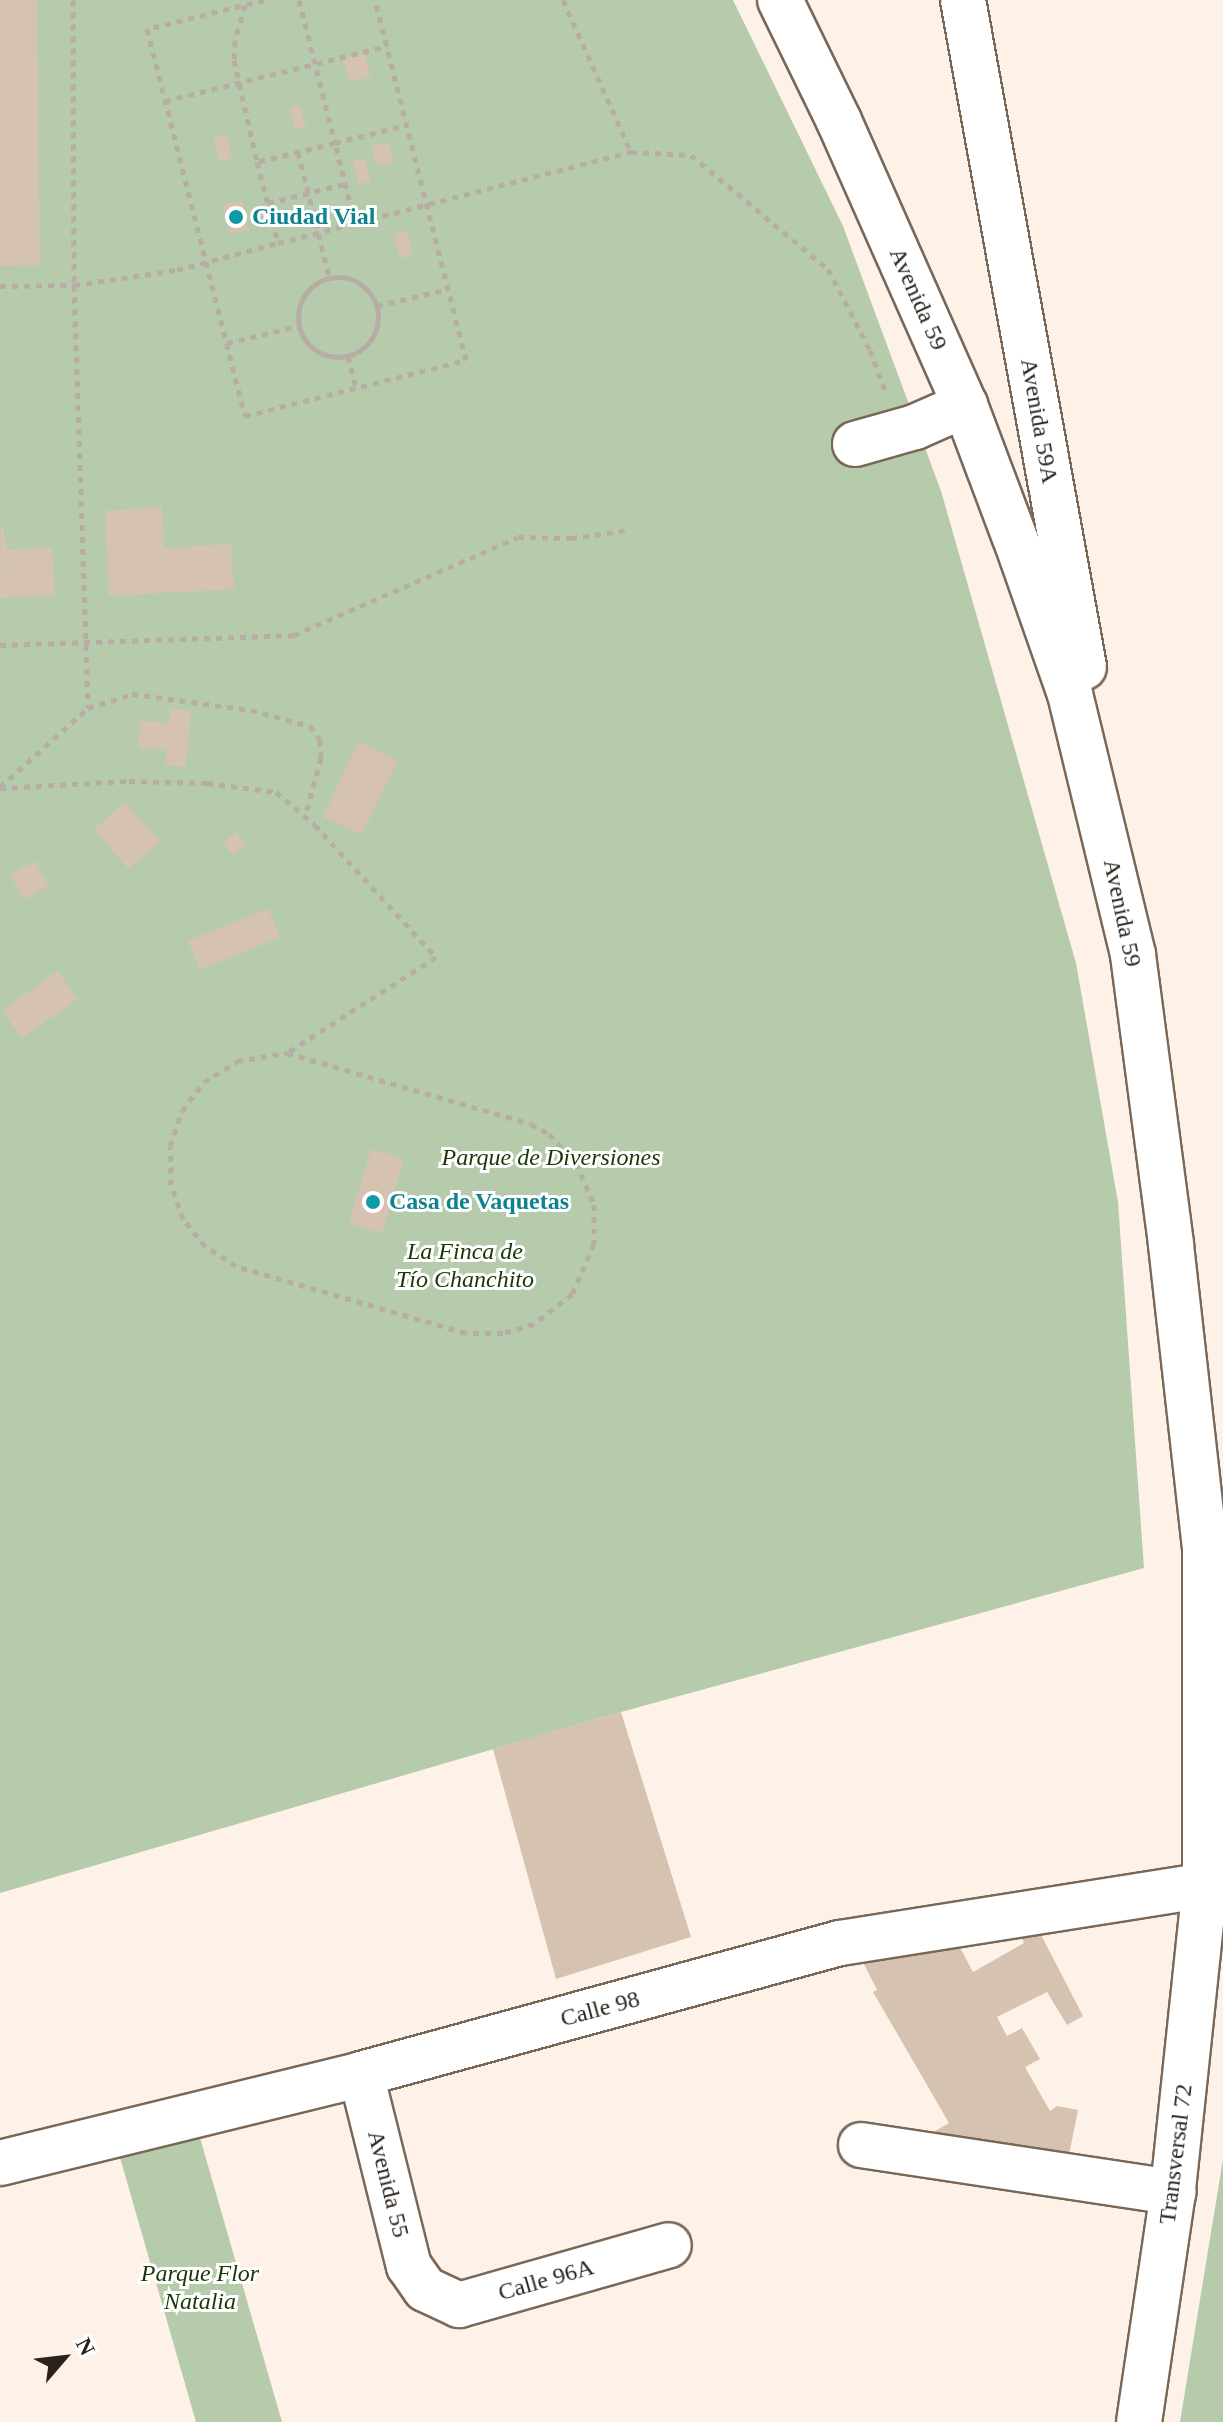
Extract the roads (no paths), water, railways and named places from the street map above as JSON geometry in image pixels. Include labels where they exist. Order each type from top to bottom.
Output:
[{"type":"street","name":"Avenida 59","points":[[780,0],[839,121],[965,405],[1070,694],[1133,955],[1171,1245],[1205,1549],[1205,1885]]},
{"type":"street","name":"Avenida 59A","points":[[963,0],[1090,702],[1106,844]]},
{"type":"street","points":[[855,444],[900,431],[965,405]]},
{"type":"street","name":"Calle 98","points":[[0,2163],[361,2074],[840,1943],[1205,1885]]},
{"type":"street","name":"Transversal 72","points":[[1139,2422],[1173,2192],[1205,1885]]},
{"type":"street","name":"Avenida 55","points":[[361,2074],[409,2266],[425,2289]]},
{"type":"street","points":[[861,2145],[1173,2192]]},
{"type":"street","name":"Calle 96A","points":[[425,2289],[459,2305],[669,2245]]},
{"type":"place","name":"Ciudad Vial","points":[[236,217]]},
{"type":"place","name":"Casa de Vaquetas","points":[[373,1202]]},
{"type":"park label","name":"Parque de Diversiones","points":[[551,1158]]},
{"type":"park label","name":"La Finca de Tío Chanchito","points":[[465,1266]]},
{"type":"park label","name":"Parque Flor Natalia","points":[[200,2288]]}]
